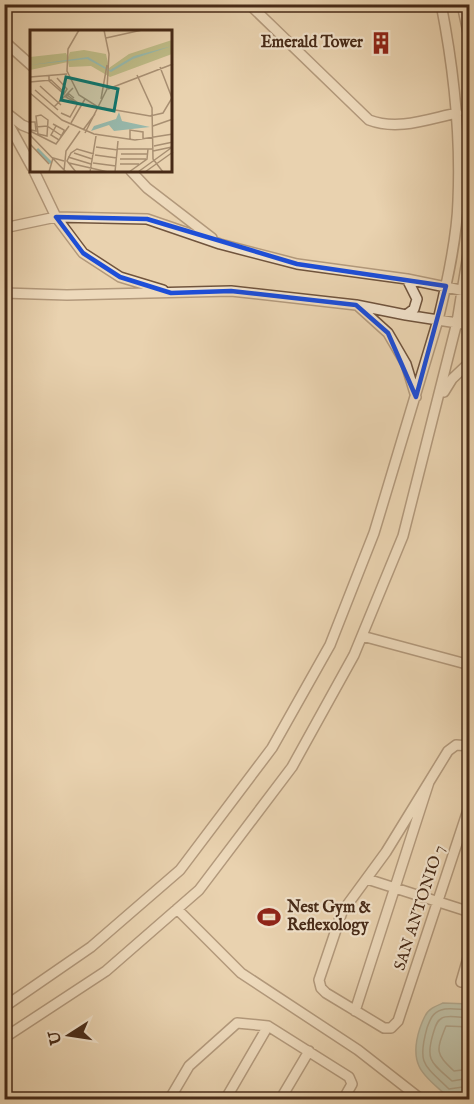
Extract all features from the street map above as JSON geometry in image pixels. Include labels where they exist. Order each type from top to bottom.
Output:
[{"type":"street","points":[[249,4],[369,120],[382,125],[398,126],[458,113]]},
{"type":"street","points":[[4,1007],[91,947],[180,870],[272,748],[330,645],[374,533],[416,397],[446,286],[458,204],[458,113],[451,55],[441,4]]},
{"type":"street","points":[[462,4],[470,42]]},
{"type":"street","points":[[4,41],[30,64]]},
{"type":"street","points":[[4,111],[30,128]]},
{"type":"street","points":[[4,116],[30,163]]},
{"type":"street","points":[[34,172],[56,217],[82,253],[120,277],[171,293]]},
{"type":"street","points":[[132,172],[147,188],[220,244]]},
{"type":"street","points":[[4,228],[56,217],[147,219],[220,244],[297,264],[408,279],[466,291]]},
{"type":"street","points":[[4,1038],[106,971],[199,890],[292,767],[354,656],[403,536],[466,291],[470,242]]},
{"type":"street","points":[[406,315],[414,309],[417,299],[408,279]]},
{"type":"street","points":[[4,294],[67,295],[231,291],[356,305],[470,325]]},
{"type":"street","points":[[356,305],[388,333],[405,364],[416,397]]},
{"type":"street","points":[[438,401],[452,379],[470,362]]},
{"type":"street","points":[[362,636],[470,665]]},
{"type":"street","points":[[429,782],[356,1011],[326,993],[321,988],[319,980],[342,912],[386,852],[448,751],[456,745],[470,746]]},
{"type":"street","name":"SAN ANTONIO 7","points":[[356,1011],[384,1028],[391,1028],[398,1021],[470,804]]},
{"type":"street","points":[[367,879],[470,912]]},
{"type":"street","points":[[177,909],[241,973],[358,1050],[422,1100]]},
{"type":"street","points":[[461,982],[470,951]]},
{"type":"street","points":[[169,1100],[189,1066],[237,1023],[268,1026],[349,1077],[352,1084],[343,1100]]},
{"type":"street","points":[[225,1100],[268,1026]]},
{"type":"street","points":[[280,1100],[309,1051]]},
{"type":"highlighted area","points":[[56,217],[147,219],[297,264],[446,286],[416,397],[388,333],[356,305],[231,291],[171,293],[120,277],[83,253]]},
{"type":"water","points":[[443,1003],[469,1004],[469,1091],[448,1097],[424,1075],[416,1054],[418,1034],[426,1014]]},
{"type":"place","name":"Emerald Tower","points":[[381,43]]},
{"type":"place","name":"Nest Gym & Reflexology","points":[[269,917]]}]
